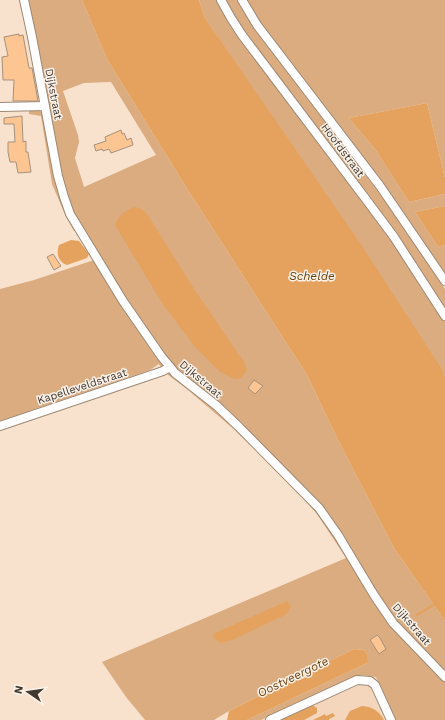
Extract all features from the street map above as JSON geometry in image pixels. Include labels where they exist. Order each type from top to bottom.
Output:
[{"type":"street","name":"Dijkstraat","points":[[24,0],[60,186],[70,214],[123,301],[148,339],[170,367],[240,427],[319,508],[338,535],[374,595],[393,622],[445,677]]},
{"type":"street","name":"Hoofdstraat","points":[[221,0],[242,35],[394,238],[445,316]]},
{"type":"street","points":[[242,0],[257,25],[380,186],[445,281]]},
{"type":"street","points":[[0,107],[45,106]]},
{"type":"street","name":"Kapelleveldstraat","points":[[0,426],[163,371],[170,367]]},
{"type":"street","points":[[270,720],[357,680],[370,681],[375,685],[391,720]]},
{"type":"shaded area","points":[[26,0],[82,0],[107,59],[186,187],[307,375],[338,440],[394,548],[445,621],[445,720],[395,720],[376,677],[362,675],[261,720],[247,720],[367,663],[367,654],[364,650],[354,649],[229,711],[214,720],[145,720],[126,697],[102,662],[346,558],[317,514],[298,492],[236,431],[163,371],[159,364],[150,370],[0,421],[0,289],[34,280],[97,259],[79,229],[74,231],[66,217],[52,184],[41,116],[29,114],[29,109],[38,110],[45,114]],"holes":[[[111,82],[156,155],[84,187],[75,158],[79,142],[78,135],[63,91],[84,83]]]},
{"type":"shaded area","points":[[199,0],[238,0],[254,27],[406,229],[445,289],[445,376],[205,18]]},
{"type":"shaded area","points":[[246,0],[445,0],[445,178],[427,103],[349,118],[375,149],[409,202],[445,194],[445,206],[415,212],[438,247],[445,245],[445,281],[384,185],[260,23]]},
{"type":"shaded area","points":[[362,675],[376,677],[395,720],[261,720]]},
{"type":"water","name":"Schelde","points":[[82,0],[199,0],[205,18],[360,243],[441,368],[445,376],[445,621],[394,548],[338,440],[307,375],[186,187],[107,59]]},
{"type":"water","points":[[427,103],[445,178],[445,194],[409,202],[375,149],[349,118]]},
{"type":"water","points":[[445,206],[445,245],[438,247],[415,212]]},
{"type":"water","points":[[135,207],[142,209],[147,214],[196,292],[244,362],[247,370],[241,378],[234,379],[219,371],[196,348],[162,303],[115,225],[118,218],[123,213]]},
{"type":"water","points":[[71,240],[79,241],[89,254],[87,258],[67,265],[64,264],[58,257],[58,248],[59,245]]},
{"type":"water","points":[[287,601],[291,606],[287,614],[232,640],[221,643],[213,638],[213,634]]},
{"type":"water","points":[[354,649],[364,650],[367,654],[367,663],[247,720],[227,720],[229,711]]},
{"type":"water","points":[[312,705],[317,708],[317,713],[304,720],[278,720]]},
{"type":"water","points":[[362,706],[375,710],[384,720],[345,720],[350,711]]},
{"type":"water","points":[[333,713],[335,716],[329,720],[313,720],[325,714],[326,716]]},
{"type":"building","points":[[19,34],[19,36],[23,35],[29,68],[32,68],[38,101],[13,101],[14,80],[3,80],[2,57],[8,56],[4,37]]},
{"type":"building","points":[[22,116],[23,142],[26,141],[26,152],[28,152],[31,172],[18,173],[16,162],[10,162],[8,152],[8,142],[15,142],[14,124],[4,124],[4,118]]},
{"type":"building","points":[[121,130],[122,134],[124,133],[127,140],[131,138],[133,145],[111,153],[109,149],[96,151],[94,145],[106,141],[105,137]]},
{"type":"building","points":[[53,254],[61,266],[54,270],[47,257]]},
{"type":"building","points":[[254,380],[263,386],[255,394],[248,388]]},
{"type":"building","points":[[377,635],[386,649],[379,654],[370,640]]},
{"type":"waterway","name":"Oostveergote","points":[[417,615],[435,604]]}]
